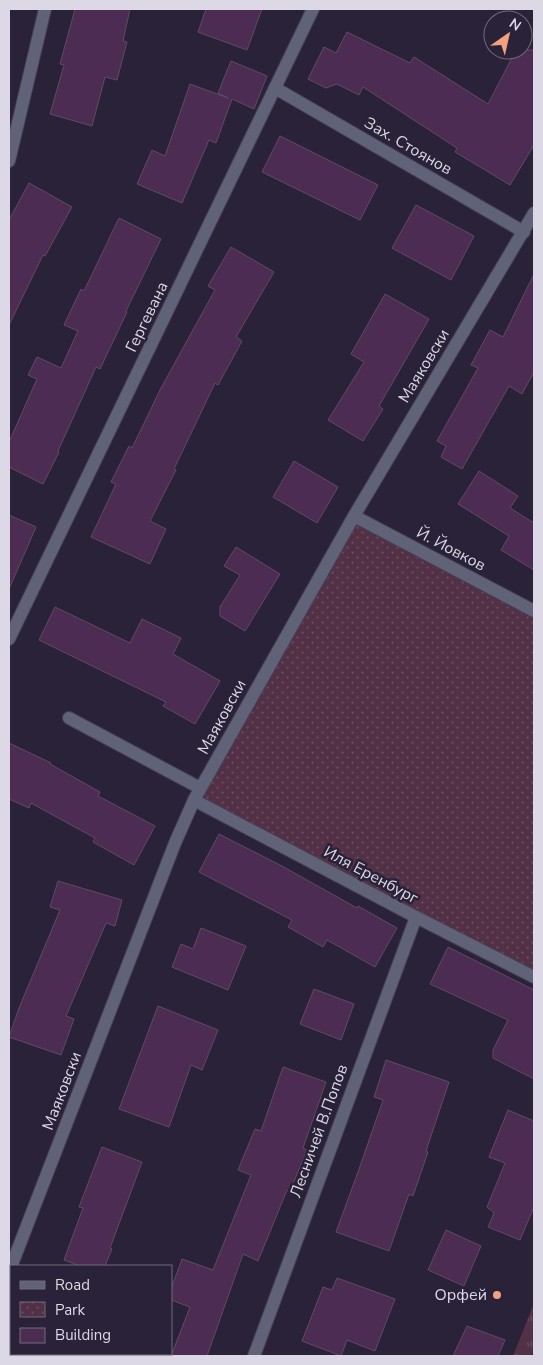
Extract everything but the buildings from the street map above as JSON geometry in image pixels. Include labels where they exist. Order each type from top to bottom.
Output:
[{"type":"street","points":[[9,161],[45,9]]},
{"type":"street","name":"Гергевана","points":[[9,640],[313,9]]},
{"type":"street","name":"Зах. Стоянов","points":[[275,88],[524,232]]},
{"type":"street","name":"Маяковски","points":[[12,1265],[172,852],[197,794],[354,516],[534,213]]},
{"type":"street","name":"Й. Йовков","points":[[354,516],[534,611]]},
{"type":"street","name":"Иля Еренбург","points":[[69,718],[197,794],[416,917],[534,977]]},
{"type":"street","name":"Лесничей В.Попов","points":[[254,1356],[416,917]]},
{"type":"green space","points":[[354,516],[534,611],[534,976],[194,800]]},
{"type":"green space","points":[[534,1303],[534,1349],[531,1356],[513,1356]]},
{"type":"place","name":"Орфей","points":[[497,1295]]}]
